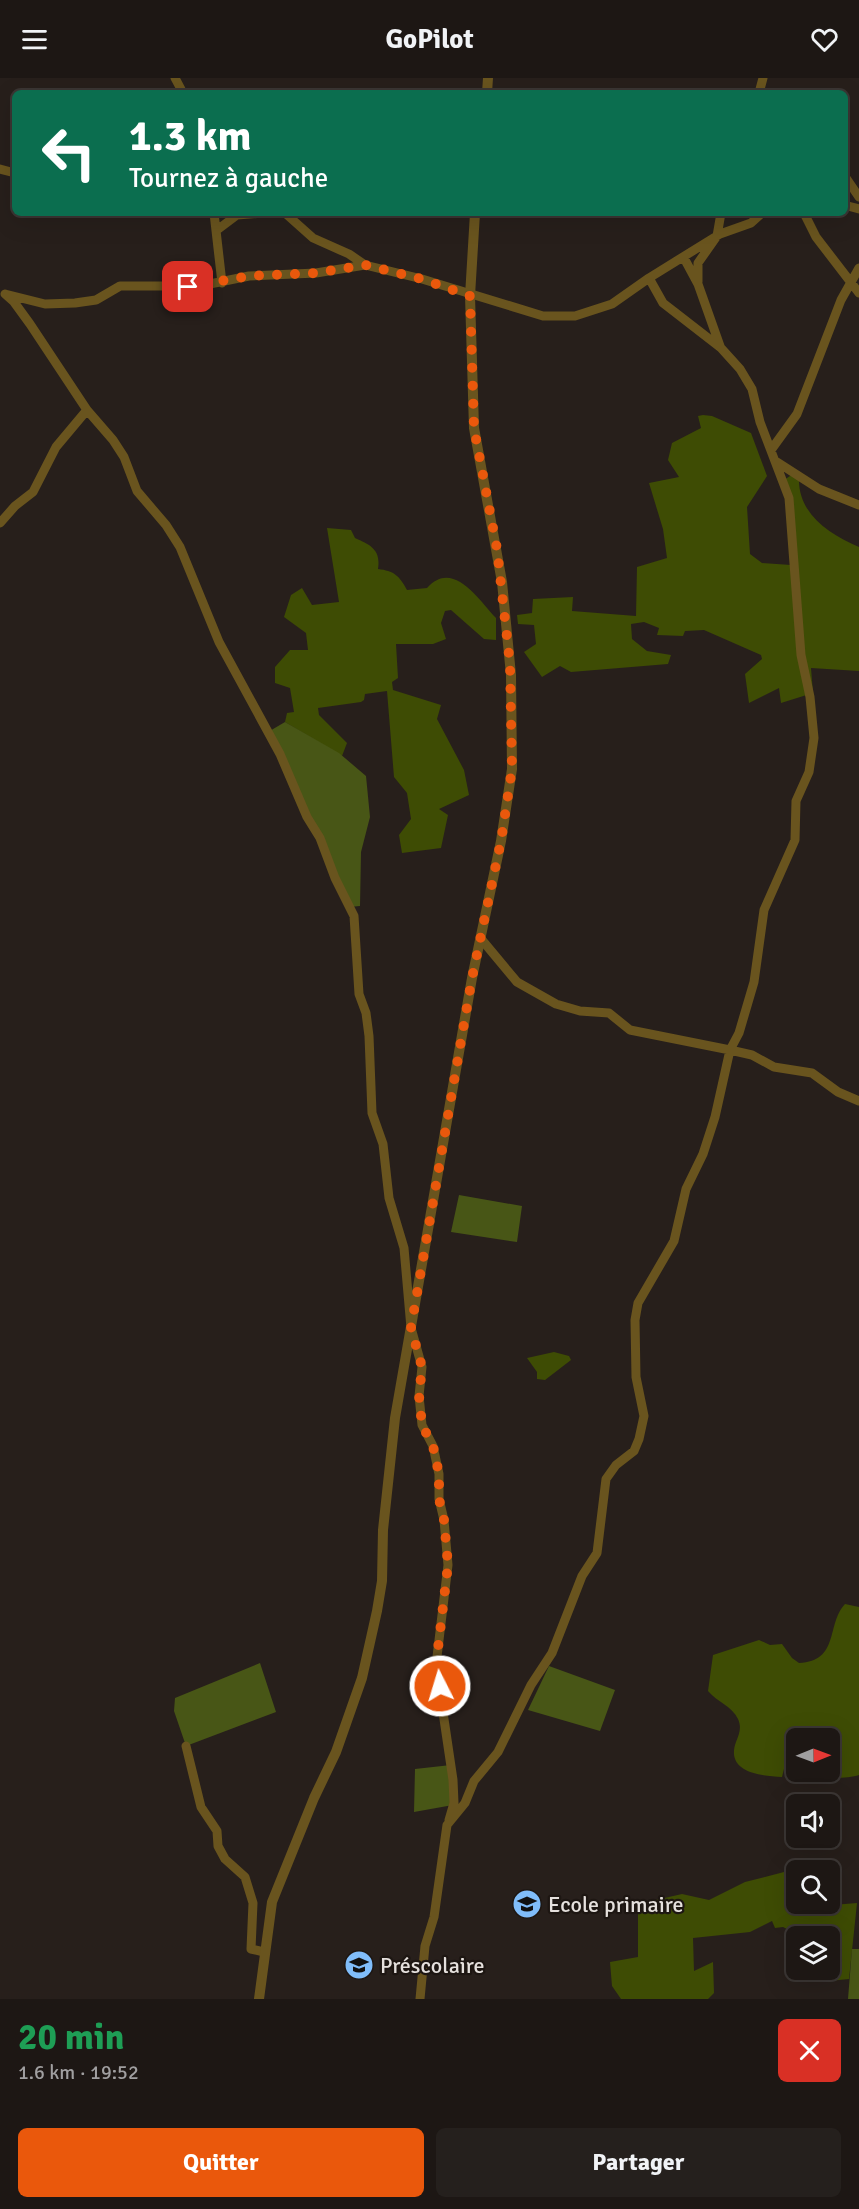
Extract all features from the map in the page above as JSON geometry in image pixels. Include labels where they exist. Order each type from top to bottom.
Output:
[{"type":"street","points":[[848,181],[859,197]]},
{"type":"street","points":[[212,216],[217,230],[222,283]]},
{"type":"street","points":[[217,230],[236,216]]},
{"type":"street","points":[[288,216],[313,238],[350,254],[365,265],[422,279],[470,296],[543,316],[575,316],[612,304],[717,236],[751,223],[759,216]]},
{"type":"street","points":[[259,1999],[272,1902],[314,1798],[336,1752],[362,1678],[382,1581],[383,1530],[395,1418],[472,978],[482,940],[512,769],[512,712],[502,582],[474,428],[470,296],[475,216]]},
{"type":"street","points":[[698,284],[699,260],[717,236],[720,216]]},
{"type":"street","points":[[806,216],[816,237],[859,293]]},
{"type":"street","points":[[684,258],[698,284],[721,348]]},
{"type":"street","points":[[3,292],[45,304],[75,303],[96,300],[120,286],[188,287],[222,283],[249,276],[316,273],[365,265]]},
{"type":"street","points":[[771,450],[797,414],[841,300],[859,268]]},
{"type":"street","points":[[447,1825],[465,1803],[474,1781],[498,1752],[531,1685],[552,1653],[582,1576],[597,1553],[606,1479],[616,1465],[634,1451],[639,1439],[644,1416],[636,1377],[635,1320],[638,1303],[674,1240],[686,1189],[703,1154],[717,1110],[730,1050],[739,1033],[752,990],[764,910],[795,840],[796,801],[809,772],[814,738],[810,697],[801,655],[791,514],[777,462],[771,450],[752,388],[740,369],[721,348],[663,303],[649,278]]},
{"type":"street","points":[[3,292],[30,324],[87,410],[113,440],[124,457],[137,491],[154,509],[180,547],[219,642],[284,763],[354,916],[359,994],[366,1013],[369,1036],[372,1113],[383,1144],[389,1198],[404,1248],[411,1328],[422,1367],[419,1396],[422,1425],[433,1446],[439,1474],[439,1499],[444,1520],[448,1565],[436,1665],[453,1780],[454,1803],[447,1825],[434,1917],[424,1946],[420,1999]]},
{"type":"street","points":[[0,523],[15,506],[33,492],[56,447],[87,410]]},
{"type":"street","points":[[777,462],[819,489],[859,505]]},
{"type":"street","points":[[482,940],[517,982],[556,1004],[580,1011],[609,1013],[630,1030],[752,1055],[774,1067],[812,1073],[838,1092],[859,1101]]},
{"type":"street","points":[[186,1746],[201,1807],[217,1831],[218,1846],[225,1859],[245,1877],[253,1903],[251,1948],[264,1952]]},
{"type":"green space","points":[[698,416],[712,416],[751,433],[767,476],[747,507],[750,554],[762,563],[791,565],[787,505],[781,482],[793,474],[799,478],[804,502],[817,521],[837,536],[859,547],[859,671],[811,668],[813,693],[781,703],[779,688],[749,703],[745,674],[762,659],[761,655],[704,630],[685,631],[683,636],[657,635],[659,628],[644,622],[631,624],[632,639],[647,651],[671,655],[668,664],[571,672],[560,666],[542,677],[524,652],[536,644],[534,625],[518,624],[517,615],[532,613],[533,599],[573,597],[572,611],[636,616],[637,567],[667,558],[663,529],[649,483],[679,477],[668,460],[672,443],[701,428]]},
{"type":"green space","points":[[327,528],[351,530],[355,538],[374,549],[379,562],[378,569],[396,575],[407,590],[427,588],[437,580],[446,578],[456,580],[473,593],[496,618],[496,640],[484,639],[451,610],[445,611],[441,623],[446,639],[433,644],[396,644],[398,678],[392,682],[393,690],[441,705],[437,719],[464,770],[469,795],[439,809],[448,815],[441,848],[402,853],[399,835],[411,819],[407,793],[394,777],[387,691],[365,694],[361,702],[318,708],[319,715],[347,743],[342,756],[285,722],[287,713],[294,712],[290,688],[275,683],[275,667],[290,650],[308,650],[306,633],[284,617],[291,595],[302,588],[312,605],[339,602]]},
{"type":"green space","points":[[285,722],[339,753],[366,776],[370,817],[361,852],[360,906],[349,907],[268,732]]},
{"type":"green space","points":[[459,1195],[522,1206],[517,1242],[451,1232]]},
{"type":"green space","points":[[554,1352],[569,1356],[571,1360],[545,1380],[537,1379],[537,1372],[527,1358]]},
{"type":"green space","points":[[845,1604],[859,1607],[859,1775],[840,1777],[840,1728],[786,1728],[786,1761],[782,1777],[755,1773],[740,1766],[735,1760],[734,1752],[740,1731],[738,1719],[708,1691],[713,1655],[759,1640],[770,1645],[782,1644],[792,1658],[799,1663],[812,1661],[827,1649],[839,1612]]},
{"type":"green space","points":[[260,1663],[276,1712],[186,1746],[174,1711],[175,1698]]},
{"type":"green space","points":[[549,1666],[615,1690],[600,1731],[528,1710]]},
{"type":"green space","points":[[451,1765],[453,1805],[414,1812],[415,1769]]},
{"type":"green space","points":[[786,1873],[786,1914],[840,1914],[840,1904],[857,1903],[849,1979],[840,1980],[840,1926],[775,1928],[772,1921],[750,1932],[693,1938],[694,1971],[713,1962],[714,1993],[708,1999],[621,1999],[612,1986],[610,1962],[638,1957],[638,1904],[682,1894],[709,1900],[745,1882]]},
{"type":"green space","points":[[852,1949],[859,1949],[859,1999],[848,1999]]},
{"type":"place","name":"Ecole primaire","points":[[527,1904]]},
{"type":"place","name":"Préscolaire","points":[[359,1965]]},
{"type":"route","points":[[188,287],[222,283],[249,276],[264,278],[365,265],[422,279],[470,296],[474,428],[502,582],[510,664],[512,769],[501,841],[482,940],[472,978],[439,1171],[424,1242],[411,1328],[422,1367],[419,1396],[422,1425],[433,1446],[439,1474],[439,1499],[444,1520],[448,1565],[446,1599],[436,1665],[440,1686]]}]
